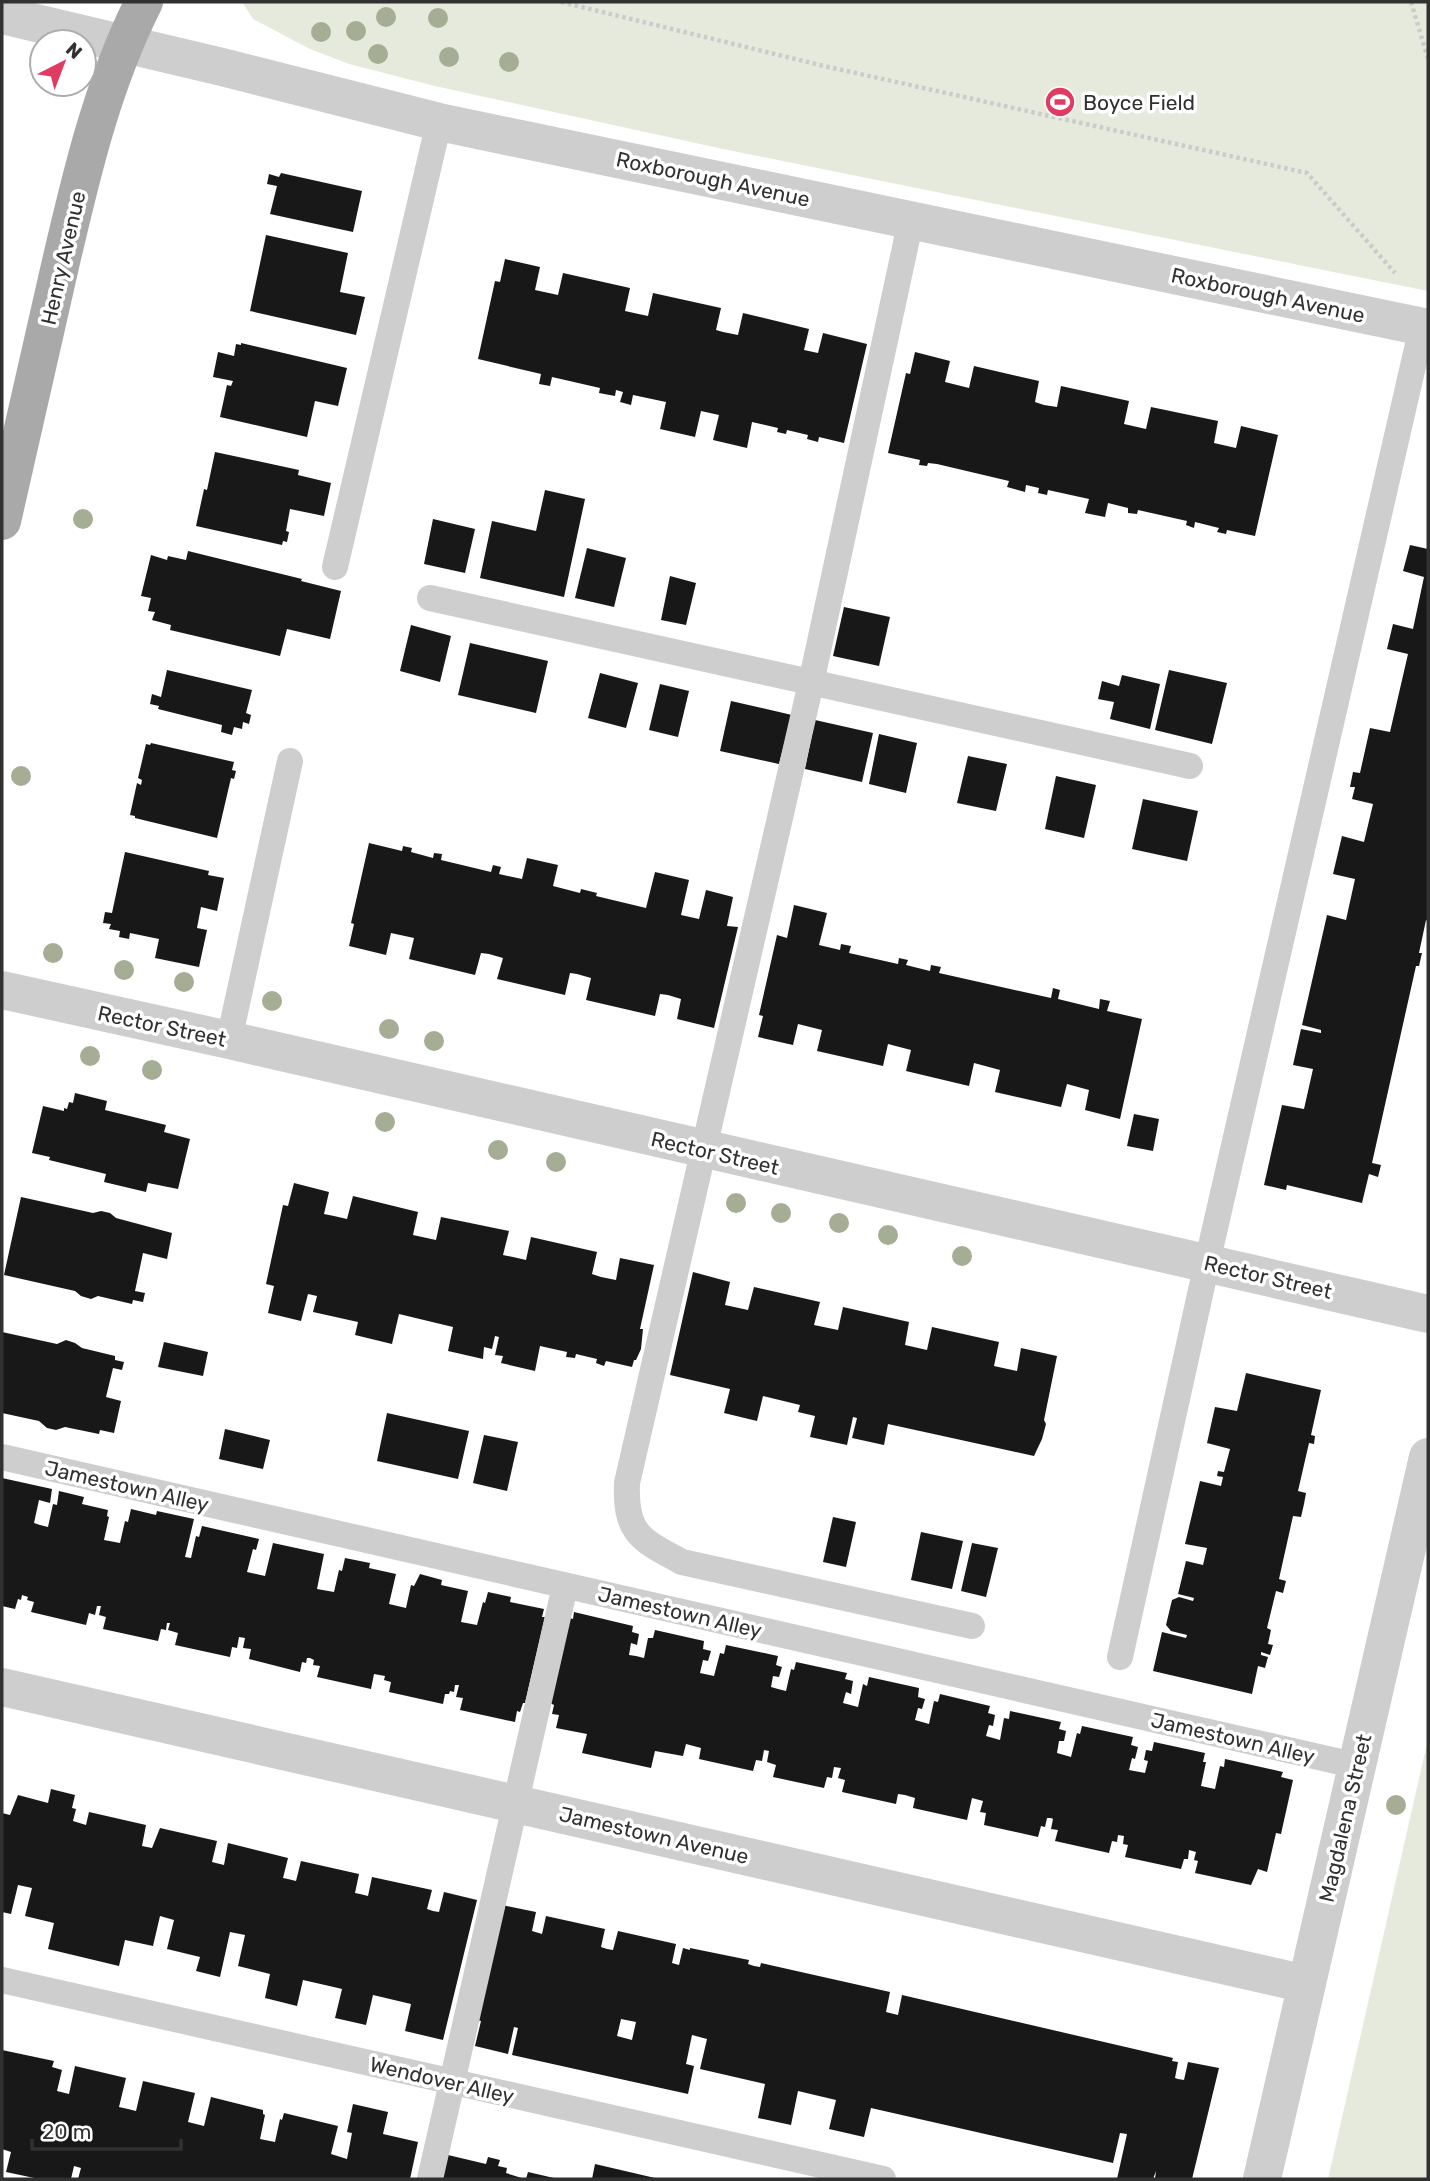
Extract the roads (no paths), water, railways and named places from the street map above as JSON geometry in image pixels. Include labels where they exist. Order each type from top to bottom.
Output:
[{"type":"main road","name":"Henry Avenue","points":[[2,521],[72,217],[98,117],[123,43],[144,2]]},
{"type":"street","name":"Roxborough Avenue","points":[[2,15],[439,122],[1425,328]]},
{"type":"street","name":"Rector Street","points":[[2,990],[1428,1314]]},
{"type":"street","name":"Magdalena Street","points":[[1262,2179],[1428,1457]]},
{"type":"street","name":"Jamestown Avenue","points":[[2,1687],[1306,1984]]},
{"type":"lane","points":[[335,567],[439,122]]},
{"type":"lane","points":[[911,220],[810,683],[627,1483],[626,1508],[634,1530],[649,1544],[682,1562],[972,1626]]},
{"type":"lane","points":[[1120,1657],[1207,1263],[1425,328]]},
{"type":"lane","points":[[430,598],[1190,766]]},
{"type":"lane","points":[[229,1040],[290,761]]},
{"type":"lane","name":"Jamestown Alley","points":[[2,1457],[1358,1766]]},
{"type":"lane","points":[[430,2179],[565,1586]]},
{"type":"lane","name":"Wendover Alley","points":[[2,1980],[883,2179]]},
{"type":"place","name":"Boyce Field","points":[[1060,102]]}]
